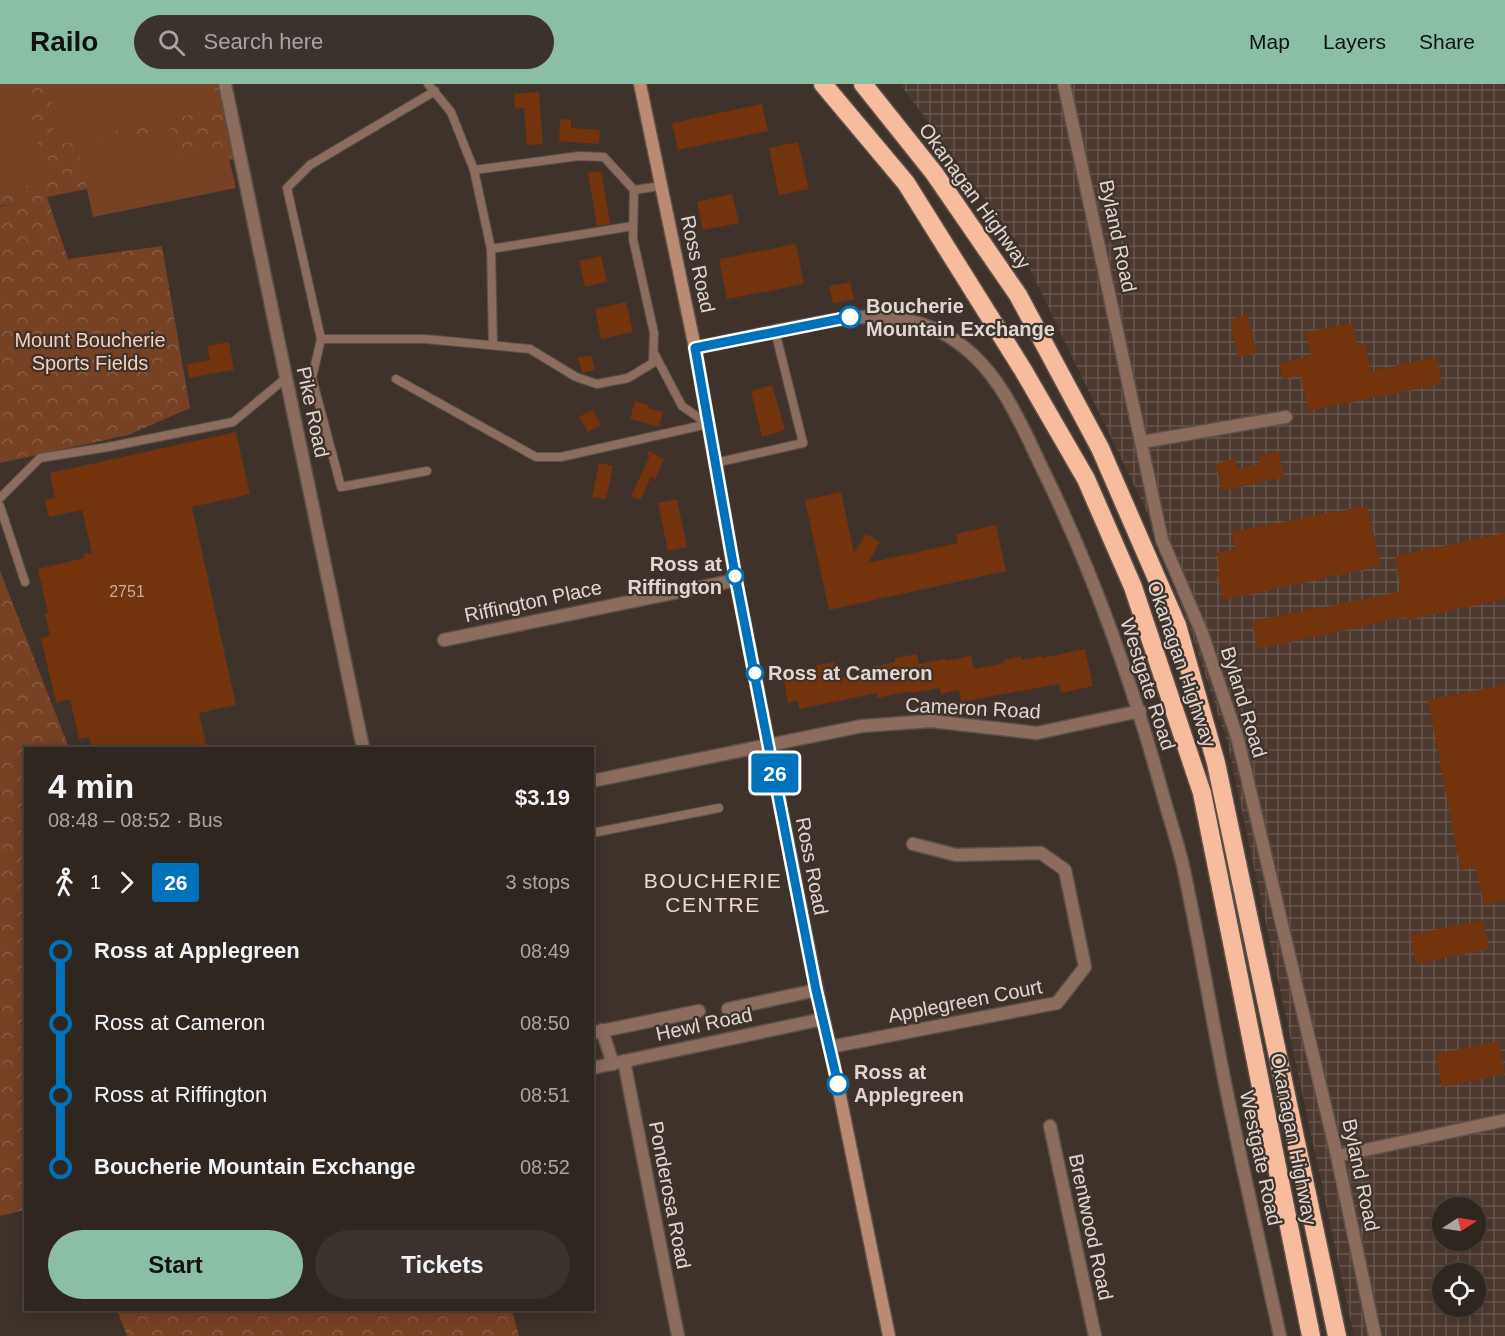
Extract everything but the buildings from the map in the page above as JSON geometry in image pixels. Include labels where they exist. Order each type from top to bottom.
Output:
[{"type":"highway","name":"Okanagan Highway","points":[[823,84],[906,183],[1023,370],[1086,479],[1133,587],[1202,793],[1311,1336]]},
{"type":"highway","name":"Okanagan Highway","points":[[862,84],[934,173],[1018,295],[1100,448],[1177,625],[1216,763],[1337,1336]]},
{"type":"highway","points":[[875,84],[895,125]]},
{"type":"street","name":"Pike Road","points":[[225,84],[363,747]]},
{"type":"street","name":"Ross Road","points":[[640,84],[695,348],[736,580],[816,990],[830,1047],[889,1336]]},
{"type":"street","name":"Byland Road","points":[[1064,84],[1162,540],[1202,633],[1238,740],[1337,1156],[1375,1336]]},
{"type":"street","name":"Westgate Road","points":[[695,348],[848,317],[878,315],[906,320],[948,336],[973,354],[992,374],[1007,396],[1056,497],[1092,581],[1140,711],[1182,865],[1226,1090],[1280,1336]]},
{"type":"street","points":[[1142,442],[1286,417]]},
{"type":"street","name":"Riffington Place","points":[[444,640],[736,580]]},
{"type":"street","name":"Cameron Road","points":[[594,782],[862,726],[931,721],[1037,734],[1140,711]]},
{"type":"street","name":"Applegreen Court","points":[[830,1047],[1057,1003],[1085,967],[1065,870],[1041,853],[956,855],[913,844]]},
{"type":"street","name":"Hewl Road","points":[[728,1010],[816,990]]},
{"type":"street","name":"Hewl Road","points":[[597,1032],[699,1011]]},
{"type":"street","name":"Hewl Road","points":[[594,1068],[823,1019]]},
{"type":"street","name":"Ponderosa Road","points":[[597,1032],[619,1062],[678,1336]]},
{"type":"street","points":[[1337,1156],[1505,1120]]},
{"type":"street","name":"Brentwood Road","points":[[1050,1126],[1095,1336]]},
{"type":"lane","points":[[428,84],[451,112],[474,170],[491,249],[494,345]]},
{"type":"lane","points":[[427,471],[341,487],[312,378],[321,339],[287,188],[310,165],[435,92]]},
{"type":"lane","points":[[321,339],[425,339],[530,349],[576,377],[597,384],[628,378],[653,363],[654,333],[633,239],[634,190],[604,156],[579,156],[474,170]]},
{"type":"lane","points":[[634,190],[661,186]]},
{"type":"lane","points":[[491,249],[633,226]]},
{"type":"lane","points":[[715,463],[803,443],[775,332]]},
{"type":"lane","points":[[653,351],[682,406],[708,424]]},
{"type":"lane","points":[[0,498],[40,458],[232,422],[286,378]]},
{"type":"lane","points":[[396,379],[536,457],[561,457],[708,424]]},
{"type":"lane","points":[[0,506],[25,582]]},
{"type":"lane","points":[[594,832],[720,808]]},
{"type":"shaded area","points":[[900,84],[1503,84],[1505,88],[1505,1336],[1354,1336],[1228,745],[1191,632],[1146,510],[1017,242]]},
{"type":"green space","name":"Mount Boucherie Sports Fields","points":[[0,84],[219,84],[236,159],[47,197],[68,259],[162,246],[190,408],[128,435],[0,463],[0,207],[18,203],[0,206]]},
{"type":"green space","points":[[0,84],[25,84],[46,182],[0,191]]},
{"type":"green space","points":[[51,84],[213,84],[216,109],[54,146]]},
{"type":"green space","points":[[172,129],[177,159],[227,150],[236,188],[93,217],[77,146]]},
{"type":"green space","points":[[0,571],[69,747],[24,747],[24,1210],[0,1216]]},
{"type":"green space","points":[[117,1311],[512,1311],[519,1336],[127,1336]]},
{"type":"bus line","name":"26","points":[[838,1084],[816,990],[736,580],[695,348],[850,317]]},
{"type":"place","name":"Boucherie Mountain Exchange","points":[[850,317]]},
{"type":"place","name":"Ross at Riffington","points":[[735,576]]},
{"type":"place","name":"Ross at Cameron","points":[[755,673]]},
{"type":"place","name":"Ross at Applegreen","points":[[838,1084]]},
{"type":"district","name":"BOUCHERIE CENTRE","points":[[713,892]]}]
